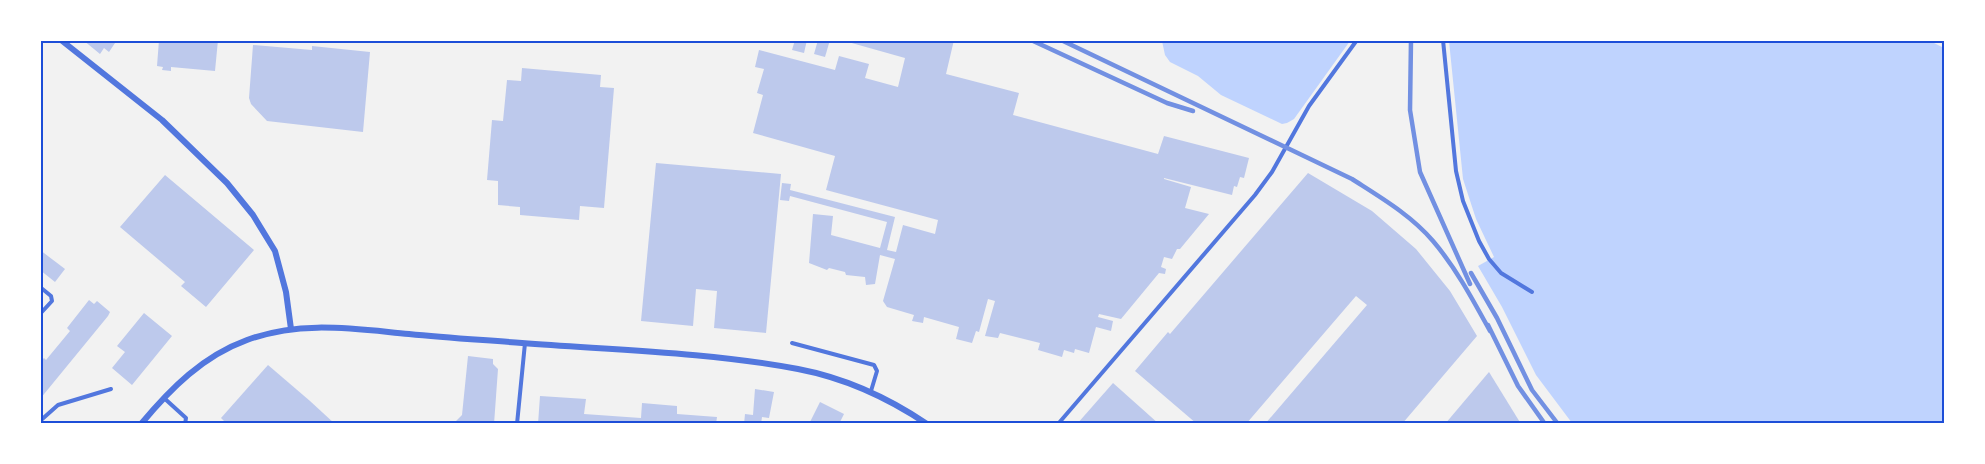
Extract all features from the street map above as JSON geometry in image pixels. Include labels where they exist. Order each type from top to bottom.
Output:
[{"type":"street","points":[[61,40],[162,120],[227,183],[253,215],[275,251],[286,292],[291,329]]},
{"type":"street","points":[[141,423],[177,383],[211,359],[247,340],[291,329],[325,326],[525,344],[627,350],[747,361],[799,369],[871,391],[927,423]]},
{"type":"lane","points":[[1058,423],[1255,195],[1272,172],[1308,106],[1357,40]]},
{"type":"lane","points":[[1443,40],[1456,171],[1463,201],[1489,259],[1501,273],[1532,292]]},
{"type":"lane","points":[[40,287],[51,296],[52,301],[40,314]]},
{"type":"lane","points":[[792,343],[874,365],[877,370],[871,391]]},
{"type":"lane","points":[[517,423],[525,344]]},
{"type":"lane","points":[[40,421],[57,405],[111,389]]},
{"type":"lane","points":[[163,398],[186,418],[185,423]]},
{"type":"water","points":[[1162,40],[1350,41],[1294,119],[1282,124],[1221,95],[1198,76],[1170,62],[1165,55]]},
{"type":"water","points":[[1928,40],[1944,48],[1944,423],[1572,423],[1536,375],[1502,307],[1478,266],[1494,257],[1476,219],[1463,179],[1449,41]]},
{"type":"building","points":[[83,40],[117,40],[109,52],[104,48],[100,54]]},
{"type":"building","points":[[159,40],[218,40],[215,71],[171,67],[171,71],[162,70],[163,67],[157,66]]},
{"type":"building","points":[[795,40],[807,40],[804,53],[792,50]]},
{"type":"building","points":[[818,40],[830,40],[825,57],[814,54]]},
{"type":"building","points":[[841,40],[954,40],[946,74],[1019,93],[1013,115],[1158,154],[1164,136],[1249,158],[1244,178],[1240,177],[1237,187],[1234,186],[1232,195],[1164,178],[1191,187],[1185,208],[1209,214],[1180,249],[1177,249],[1172,259],[1164,257],[1161,267],[1166,269],[1165,274],[1159,273],[1121,319],[1099,314],[1098,317],[1113,321],[1111,331],[1096,327],[1089,353],[1075,349],[1074,353],[1064,350],[1062,357],[1038,350],[1040,343],[1000,333],[998,338],[985,336],[995,301],[988,299],[979,332],[976,331],[972,343],[956,339],[959,327],[924,317],[923,323],[912,321],[914,315],[887,307],[883,301],[895,259],[880,255],[875,284],[866,285],[865,277],[846,275],[845,272],[829,268],[827,270],[809,263],[813,214],[833,216],[831,235],[880,248],[887,222],[790,196],[789,201],[780,200],[782,183],[791,184],[790,190],[895,217],[887,250],[896,252],[903,225],[935,234],[938,220],[826,190],[835,156],[753,133],[763,95],[757,93],[764,69],[755,67],[759,50],[835,70],[839,56],[869,64],[865,78],[898,87],[905,58]]},
{"type":"building","points":[[253,45],[312,50],[312,46],[370,52],[363,132],[267,121],[251,104],[249,98]]},
{"type":"building","points":[[522,68],[601,75],[600,87],[614,88],[604,208],[580,206],[579,220],[520,215],[520,207],[498,205],[498,181],[487,180],[492,120],[503,121],[507,80],[521,81]]},
{"type":"building","points":[[656,163],[781,174],[766,333],[714,328],[717,291],[696,289],[693,326],[641,321]]},
{"type":"building","points":[[1308,173],[1372,211],[1416,249],[1450,291],[1477,336],[1402,424],[1265,424],[1367,305],[1356,296],[1246,424],[1197,424],[1135,371],[1168,332],[1170,334]]},
{"type":"building","points":[[165,175],[254,250],[206,307],[181,286],[185,282],[120,227]]},
{"type":"building","points":[[40,250],[65,269],[55,282],[40,270]]},
{"type":"building","points":[[89,300],[94,304],[97,301],[110,312],[40,399],[40,362],[44,358],[46,360],[70,331],[67,328]]},
{"type":"building","points":[[144,313],[172,336],[132,385],[112,368],[125,352],[117,346]]},
{"type":"building","points":[[468,356],[493,359],[493,364],[498,369],[494,424],[453,424],[462,415]]},
{"type":"building","points":[[268,365],[335,424],[227,424],[221,418]]},
{"type":"building","points":[[1489,372],[1521,424],[1445,424]]},
{"type":"building","points":[[1113,383],[1159,424],[1077,424]]},
{"type":"building","points":[[755,389],[774,392],[769,418],[762,417],[761,424],[744,424],[745,414],[753,415]]},
{"type":"building","points":[[540,396],[586,399],[584,414],[641,418],[642,403],[677,406],[677,414],[717,417],[716,424],[538,424]]},
{"type":"building","points":[[820,402],[844,414],[839,424],[809,424]]},
{"type":"railway","points":[[1031,40],[1167,103],[1193,111]]},
{"type":"railway","points":[[1061,40],[1352,179],[1384,200],[1415,223],[1441,251],[1464,284],[1490,331]]},
{"type":"railway","points":[[1411,40],[1410,110],[1420,172],[1470,284]]},
{"type":"railway","points":[[1471,273],[1497,318],[1532,390],[1558,424]]},
{"type":"railway","points":[[1488,325],[1518,386],[1545,424]]}]
